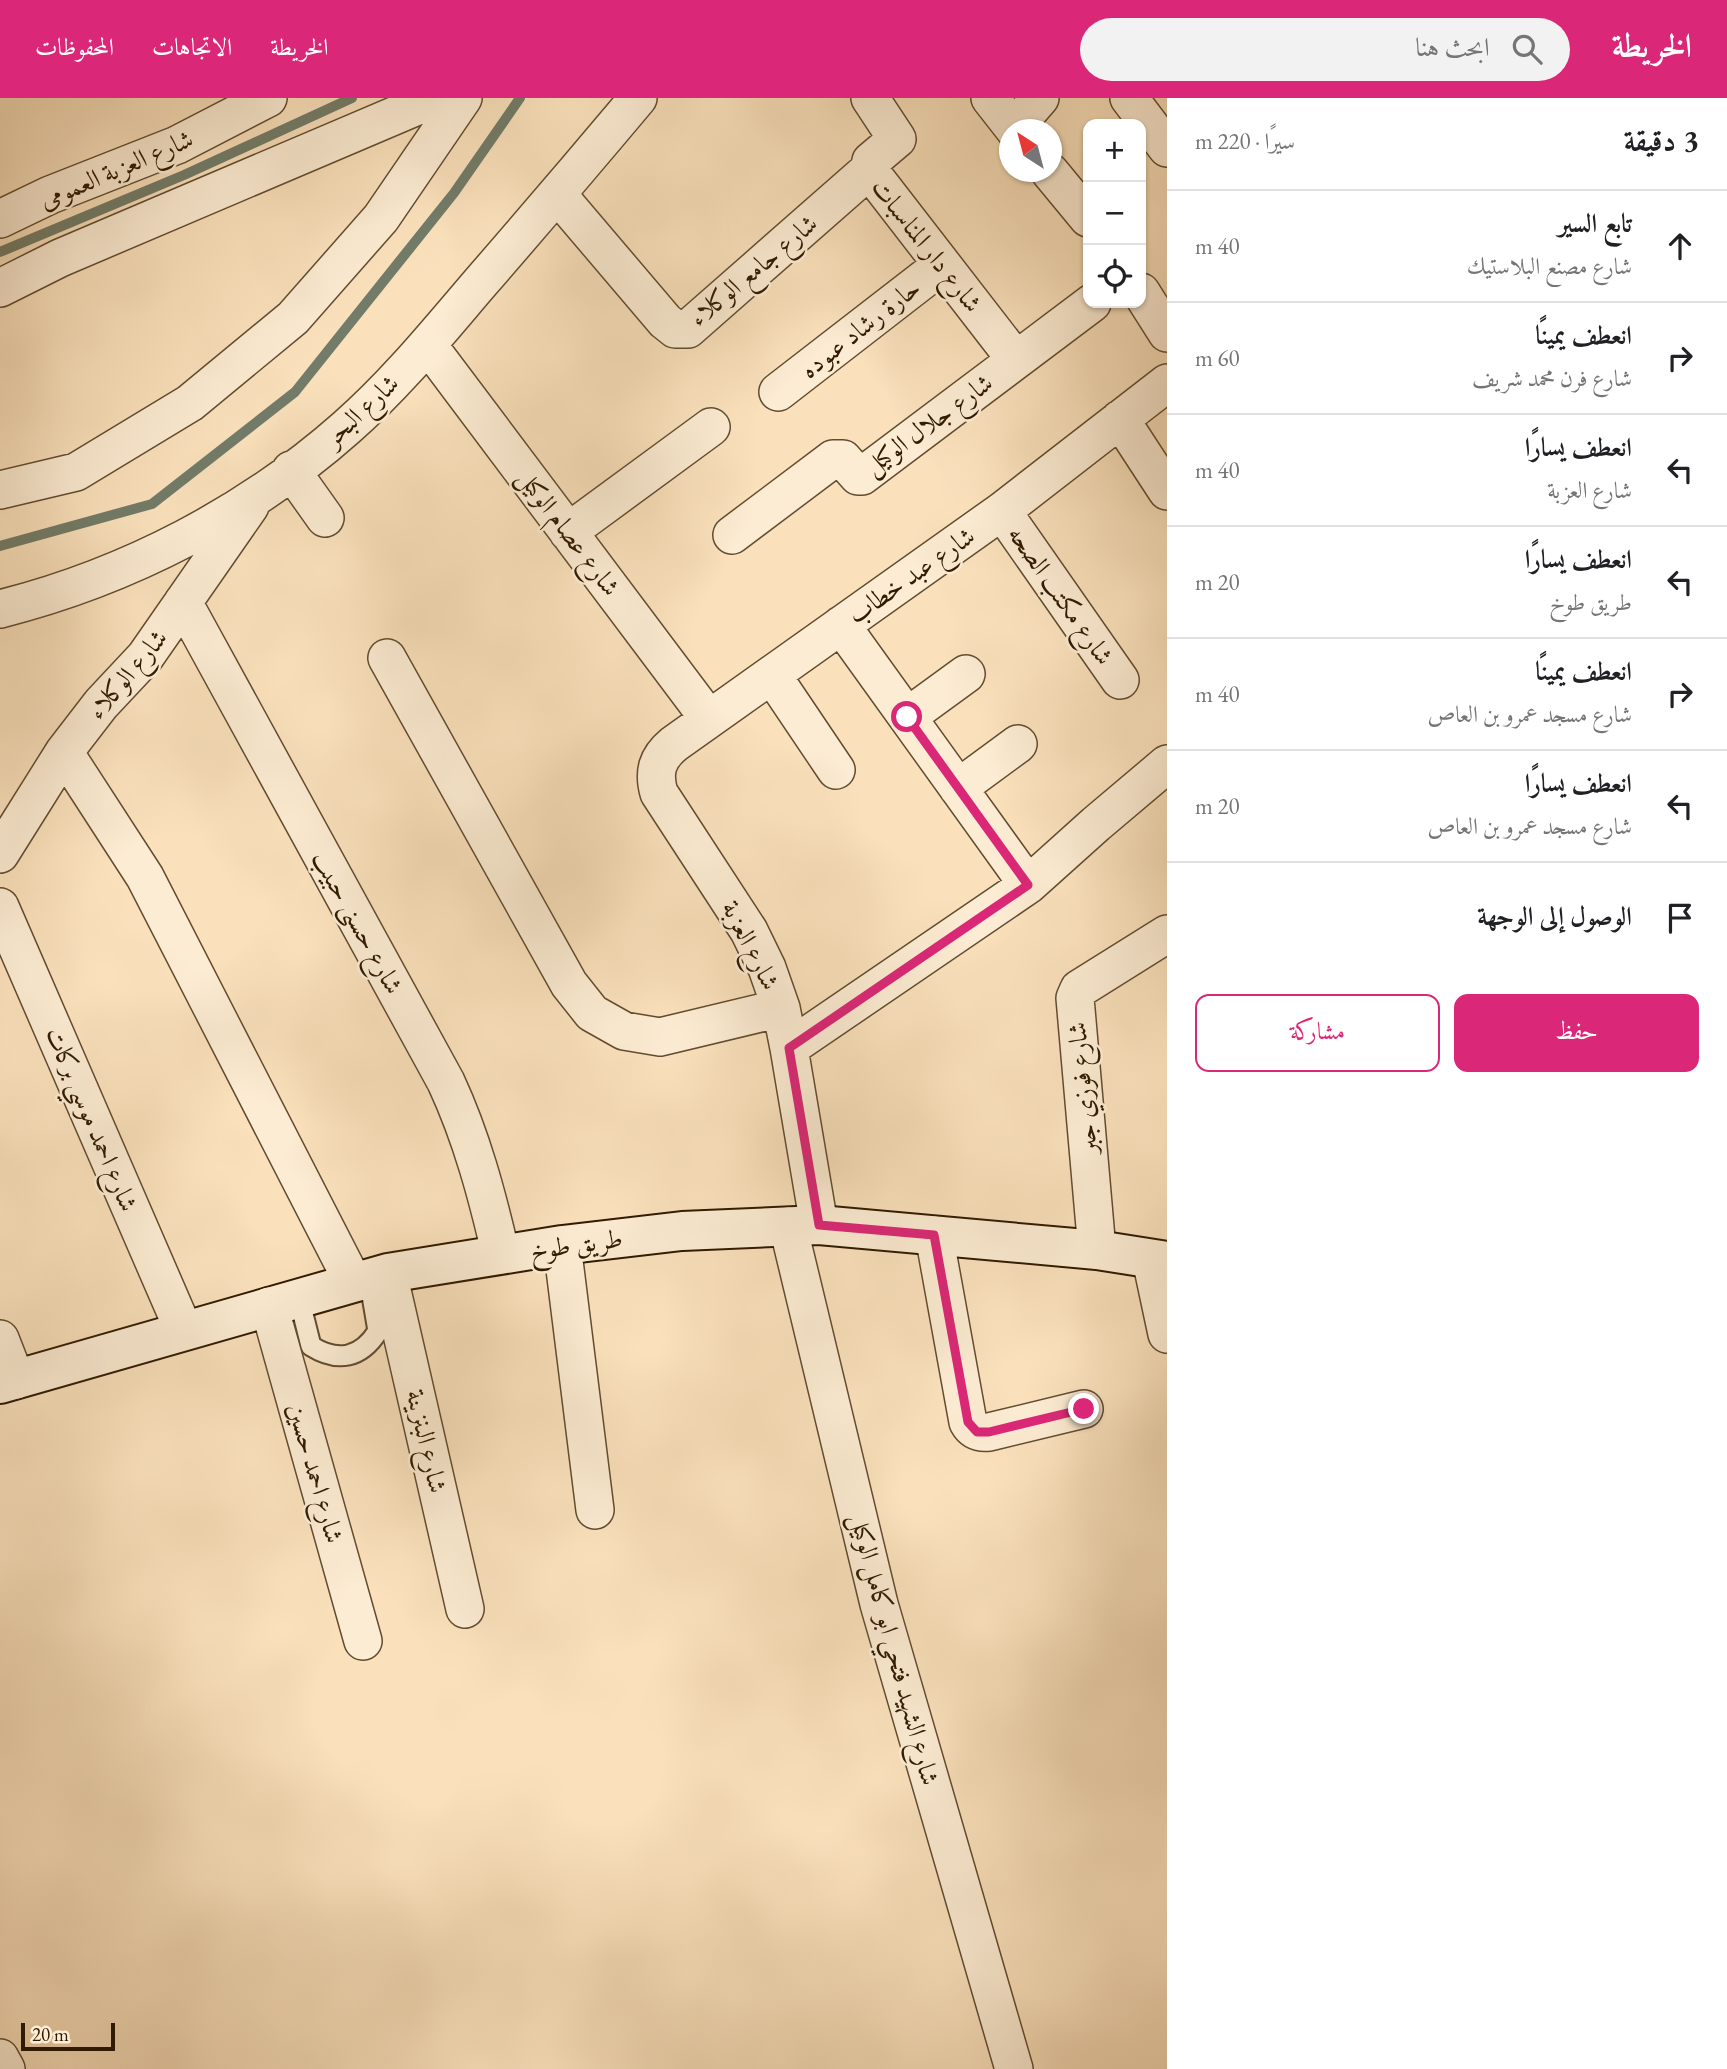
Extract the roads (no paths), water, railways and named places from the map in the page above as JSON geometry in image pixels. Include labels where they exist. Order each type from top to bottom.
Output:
[{"type":"main road","name":"طريق طوخ","points":[[8,1382],[370,1278],[562,1245],[682,1231],[803,1226],[1097,1250],[1159,1260]]},
{"type":"street","name":"شارع العزبة العمومى","points":[[0,219],[50,195],[177,145],[268,98]]},
{"type":"street","points":[[0,288],[60,258],[436,98]]},
{"type":"street","points":[[0,490],[76,472],[190,403],[293,318],[381,218],[463,98]]},
{"type":"street","name":"شارع البحر","points":[[0,609],[51,596],[158,554],[257,496],[348,426],[428,345],[638,98]]},
{"type":"street","name":"شارع دار المناسبات","points":[[870,98],[897,139],[871,161],[869,170],[1016,360]]},
{"type":"street","points":[[990,98],[1006,119]]},
{"type":"street","points":[[1022,119],[1040,98]]},
{"type":"street","points":[[1129,98],[1167,148]]},
{"type":"street","name":"شارع جامع الوكلاء","points":[[557,194],[665,321],[675,329],[688,329],[869,170]]},
{"type":"street","points":[[1059,182],[1083,212]]},
{"type":"street","name":"حارة رشاد عبوده","points":[[778,392],[942,265]]},
{"type":"street","points":[[1146,300],[1167,332]]},
{"type":"street","name":"شارع جلال الوكيل","points":[[732,535],[833,458],[843,459],[858,477],[862,476],[1086,308]]},
{"type":"street","name":"شارع عصام الوكيل","points":[[428,345],[709,719]]},
{"type":"street","name":"شارع عبد خطاب","points":[[657,765],[663,753],[1002,511],[1167,383]]},
{"type":"street","points":[[1120,419],[1167,491]]},
{"type":"street","points":[[568,531],[711,427]]},
{"type":"street","points":[[291,470],[325,518]]},
{"type":"street","name":"شارع الوكلاء","points":[[0,854],[64,752],[102,704],[145,657],[257,496]]},
{"type":"street","name":"شارع مكتب الصحه","points":[[1002,511],[1120,680]]},
{"type":"street","name":"شارع حسنى حبيب","points":[[183,602],[446,1082],[465,1123],[479,1167],[501,1255]]},
{"type":"street","points":[[841,625],[1028,885]]},
{"type":"street","points":[[387,658],[569,984],[592,1013],[624,1031],[660,1037],[780,1008]]},
{"type":"street","points":[[907,717],[966,674]]},
{"type":"street","points":[[772,675],[836,770]]},
{"type":"street","points":[[958,788],[1018,744]]},
{"type":"street","name":"شارع البنزينة","points":[[64,752],[145,877],[370,1278],[465,1609]]},
{"type":"street","points":[[789,1048],[1028,885],[1167,764]]},
{"type":"street","name":"شارع العزبة","points":[[657,765],[655,779],[659,793],[749,931],[768,968],[789,1048],[803,1226]]},
{"type":"street","name":"شارع احمد موسي بركات","points":[[0,907],[184,1331]]},
{"type":"street","name":"شارع فوزي جبر","points":[[1097,1250],[1075,998],[1079,989],[1167,934]]},
{"type":"street","name":"شارع الشهيد فتحي ابو كامل الوكيل","points":[[803,1226],[880,1604],[1014,2069]]},
{"type":"street","points":[[934,1235],[971,1427],[977,1432],[989,1432],[1084,1409]]},
{"type":"street","points":[[562,1245],[595,1510]]},
{"type":"street","points":[[1159,1260],[1167,1334]]},
{"type":"street","name":"شارع احمد حسين","points":[[284,1302],[363,1641]]},
{"type":"street","points":[[0,1339],[8,1382]]},
{"type":"street","points":[[0,2058],[6,2069]]},
{"type":"lane","points":[[284,1302],[311,1346],[330,1355],[352,1354],[363,1350],[378,1331],[370,1278]]},
{"type":"waterway","points":[[0,252],[184,175],[352,98]]},
{"type":"waterway","points":[[0,546],[152,504],[295,392],[454,193],[520,98]]}]
